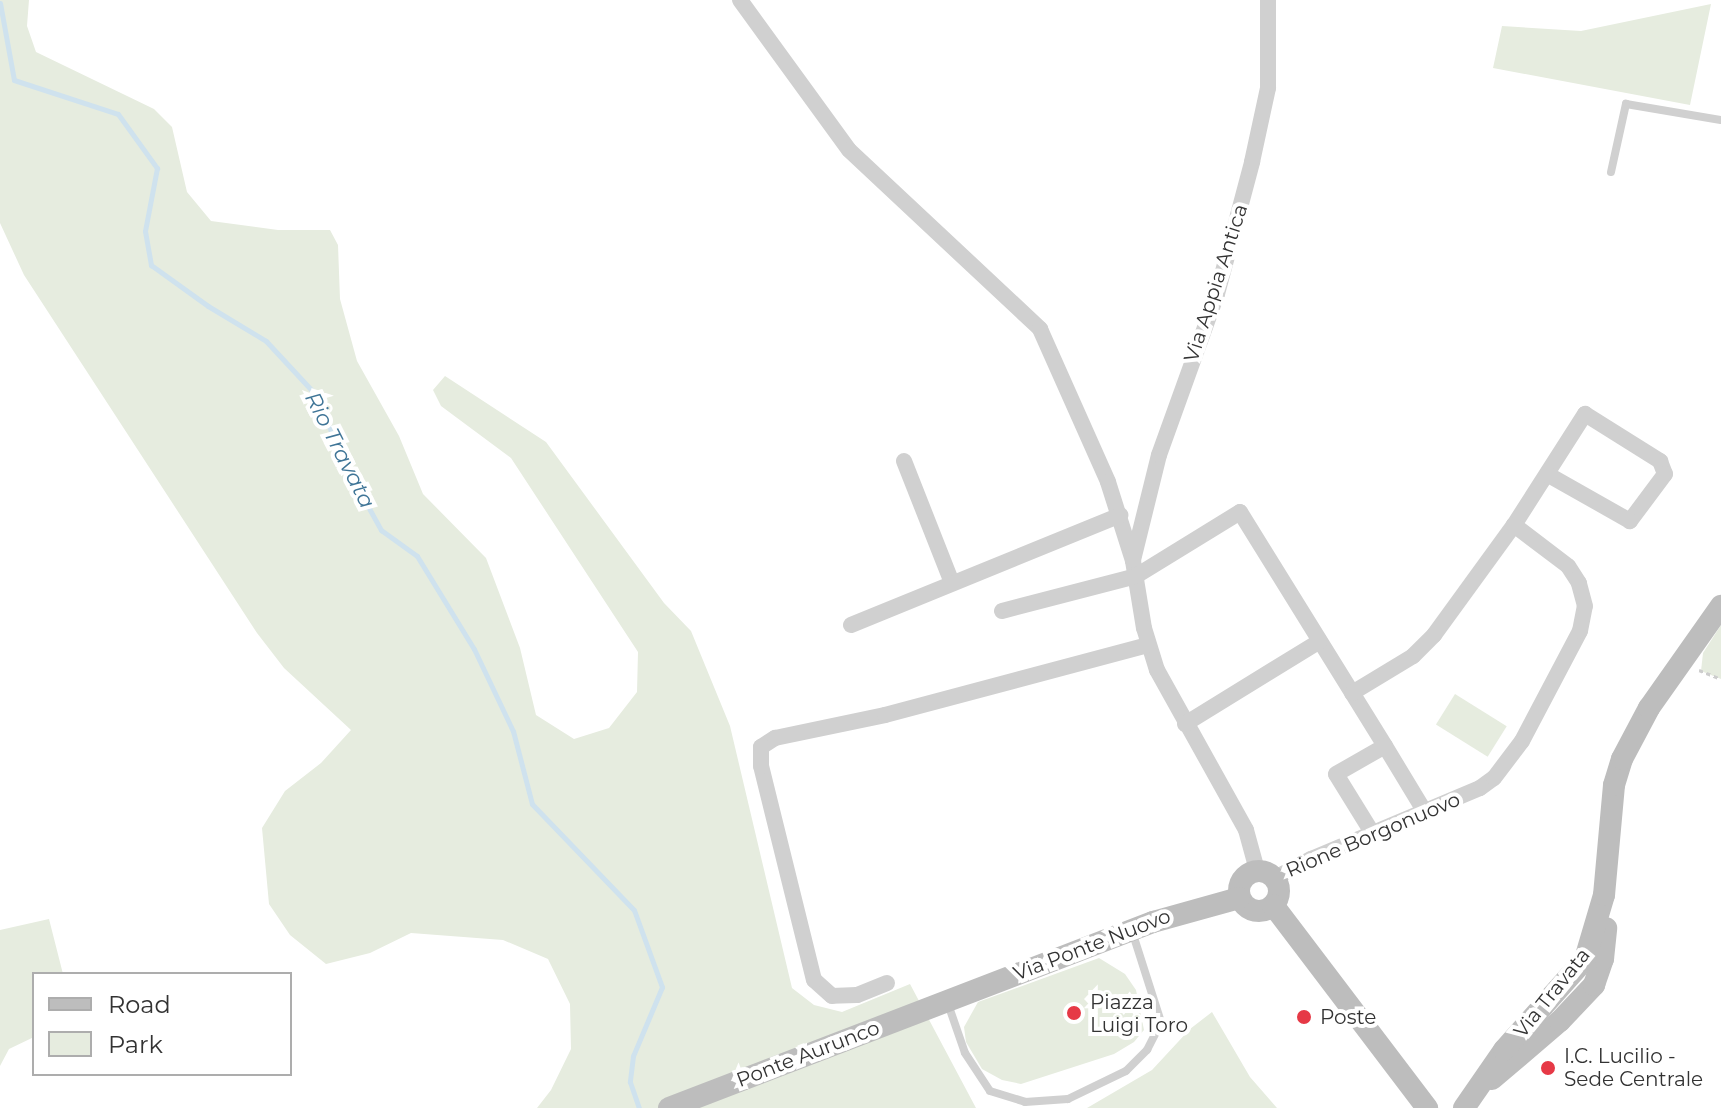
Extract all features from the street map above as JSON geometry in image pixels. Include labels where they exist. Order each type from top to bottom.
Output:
[{"type":"street","points":[[740,0],[849,150],[1040,329],[1065,380],[1120,515],[1134,569]]},
{"type":"street","name":"Via Appia Antica","points":[[1266,874],[1246,830],[1185,724],[1148,645],[1134,569],[1159,455],[1217,294],[1252,162],[1268,88],[1268,0]]},
{"type":"street","points":[[1352,693],[1413,656],[1434,635],[1514,525],[1585,414],[1660,461],[1665,474],[1630,521],[1547,474]]},
{"type":"street","points":[[904,461],[952,583]]},
{"type":"street","points":[[1002,611],[1134,569],[1240,512],[1425,812]]},
{"type":"street","points":[[851,625],[1120,515]]},
{"type":"street","name":"Rione Borgonuovo","points":[[1266,874],[1311,859],[1480,788],[1509,760],[1532,725],[1585,617],[1579,583],[1568,566],[1514,525]]},
{"type":"street","name":"Via Travata","points":[[1464,1108],[1481,1087],[1528,1049],[1594,985],[1603,959],[1607,915],[1604,895],[1614,785],[1622,759],[1649,708],[1721,606]]},
{"type":"street","points":[[1185,724],[1320,641]]},
{"type":"street","points":[[887,983],[857,995],[832,996],[814,980],[761,766],[761,747],[775,738],[885,715],[1148,645]]},
{"type":"street","points":[[1373,834],[1336,774],[1385,746]]},
{"type":"street","points":[[1266,874],[1279,889],[1273,905],[1254,911],[1239,898],[1241,880],[1266,874]]},
{"type":"street","name":"Via Ponte Nuovo","points":[[946,1000],[1183,911],[1239,898]]},
{"type":"street","points":[[1273,905],[1427,1108]]},
{"type":"street","name":"Ponte Aurunco","points":[[669,1108],[946,1000]]},
{"type":"lane","points":[[1611,172],[1626,104],[1721,120]]},
{"type":"lane","points":[[946,1000],[965,1053],[990,1091],[1025,1102],[1068,1099],[1126,1071],[1147,1050],[1161,1022],[1131,930]]},
{"type":"green space","points":[[0,0],[29,0],[27,26],[36,52],[154,109],[172,127],[187,192],[211,221],[278,230],[330,230],[338,245],[340,299],[357,361],[399,436],[423,494],[486,558],[520,648],[536,715],[574,739],[609,728],[637,692],[638,652],[511,458],[441,406],[433,390],[445,376],[546,442],[664,603],[691,631],[730,726],[792,988],[814,1005],[842,1012],[910,984],[976,1108],[537,1108],[551,1090],[571,1049],[570,1004],[548,959],[503,940],[411,933],[370,953],[326,964],[290,935],[269,904],[262,828],[285,791],[321,763],[351,730],[284,668],[257,633],[24,275],[0,223]]},
{"type":"green space","points":[[1711,4],[1690,105],[1493,68],[1502,26],[1581,31]]},
{"type":"green space","points":[[1721,625],[1721,679],[1701,671],[1703,653]]},
{"type":"green space","points":[[1455,694],[1507,726],[1488,757],[1436,725]]},
{"type":"green space","points":[[49,919],[62,972],[32,972],[32,1038],[9,1049],[0,1066],[0,930]]},
{"type":"green space","points":[[1099,958],[1125,974],[1136,990],[1144,1030],[1134,1042],[1114,1054],[1021,1084],[1002,1080],[982,1069],[966,1042],[964,1027],[978,1002]]},
{"type":"green space","points":[[1212,1012],[1250,1077],[1277,1108],[1087,1108],[1152,1070],[1190,1029]]},
{"type":"waterway","name":"Rio Travata","points":[[0,3],[14,80],[118,114],[157,168],[145,231],[151,265],[208,306],[266,341],[316,395],[344,463],[381,530],[417,556],[474,649],[513,731],[532,804],[634,910],[662,987],[633,1056],[630,1082],[639,1108]]},
{"type":"place","name":"Piazza Luigi Toro","points":[[1074,1013]]},
{"type":"place","name":"Poste","points":[[1304,1017]]},
{"type":"place","name":"I.C. Lucilio - Sede Centrale","points":[[1548,1068]]}]
